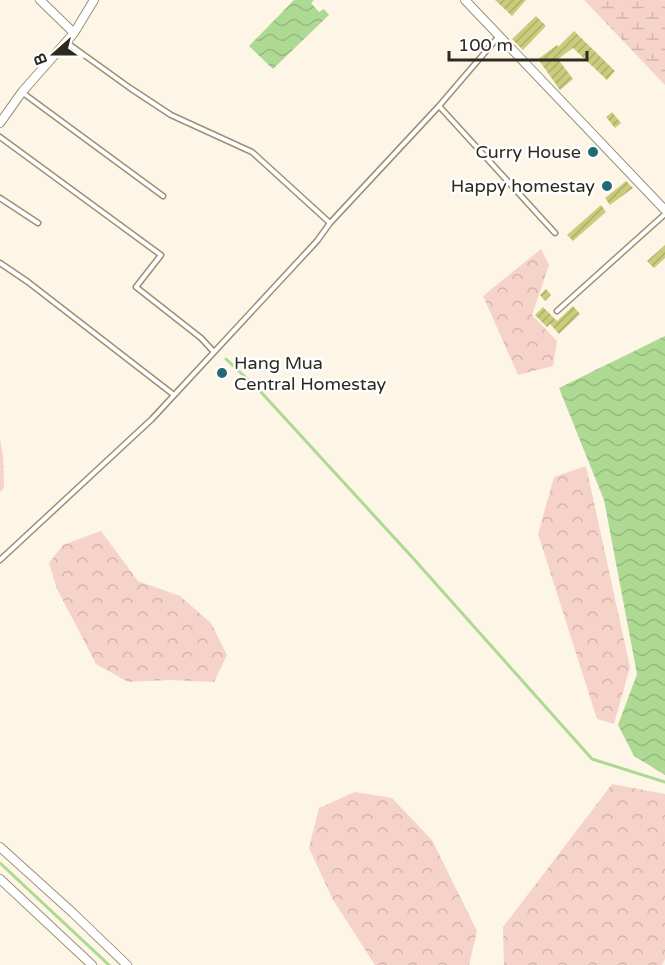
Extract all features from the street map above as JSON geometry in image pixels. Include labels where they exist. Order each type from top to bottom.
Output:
[{"type":"street","points":[[40,0],[74,33]]},
{"type":"street","points":[[0,123],[22,92],[74,33],[94,0]]},
{"type":"street","points":[[465,0],[665,212]]},
{"type":"street","points":[[0,847],[127,965]]},
{"type":"street","points":[[0,879],[92,965]]},
{"type":"lane","points":[[0,560],[152,419],[440,106],[500,35]]},
{"type":"lane","points":[[65,41],[171,115],[252,152],[330,223]]},
{"type":"lane","points":[[22,92],[163,196]]},
{"type":"lane","points":[[440,106],[555,233]]},
{"type":"lane","points":[[0,137],[161,255],[136,287],[201,338],[214,352]]},
{"type":"lane","points":[[0,198],[39,223]]},
{"type":"lane","points":[[557,311],[665,212]]},
{"type":"lane","points":[[0,263],[174,395]]},
{"type":"green space","points":[[584,0],[665,0],[665,85]]},
{"type":"green space","points":[[541,249],[549,265],[532,315],[557,341],[553,366],[518,375],[483,296]]},
{"type":"green space","points":[[0,439],[4,488],[0,492]]},
{"type":"green space","points":[[586,466],[630,667],[614,724],[597,719],[538,534],[554,477]]},
{"type":"green space","points":[[101,531],[138,581],[180,596],[211,623],[227,655],[214,682],[170,680],[128,682],[96,664],[57,589],[49,563],[63,545]]},
{"type":"green space","points":[[612,784],[665,794],[665,959],[662,965],[504,965],[503,927]]},
{"type":"green space","points":[[355,792],[392,798],[432,840],[477,931],[469,965],[375,965],[333,900],[309,848],[319,808]]},
{"type":"water","points":[[294,0],[314,0],[311,3],[319,12],[324,9],[329,15],[273,69],[249,46]]},
{"type":"water","points":[[665,336],[665,775],[634,756],[618,725],[637,674],[604,500],[559,388]]},
{"type":"building","points":[[495,0],[526,0],[512,16]]},
{"type":"building","points":[[536,16],[546,26],[523,50],[512,39]]},
{"type":"building","points":[[574,31],[615,71],[607,80],[573,48],[558,59],[573,79],[560,90],[538,59],[557,45],[558,47]]},
{"type":"building","points":[[612,112],[621,123],[615,128],[606,117]]},
{"type":"building","points":[[626,181],[633,188],[610,205],[605,198]]},
{"type":"building","points":[[601,205],[606,212],[573,241],[567,235]]},
{"type":"building","points":[[665,245],[665,258],[654,268],[647,261]]},
{"type":"building","points":[[546,289],[551,295],[545,301],[540,295]]},
{"type":"building","points":[[573,306],[580,314],[559,334],[550,324],[547,327],[535,315],[543,307],[557,321]]},
{"type":"waterway","points":[[226,359],[260,391],[412,557],[592,759],[665,782]]},
{"type":"waterway","points":[[0,863],[109,965]]},
{"type":"place","name":"Curry House","points":[[593,152]]},
{"type":"place","name":"Happy homestay","points":[[607,186]]},
{"type":"place","name":"Hang Mua Central Homestay","points":[[222,373]]}]
